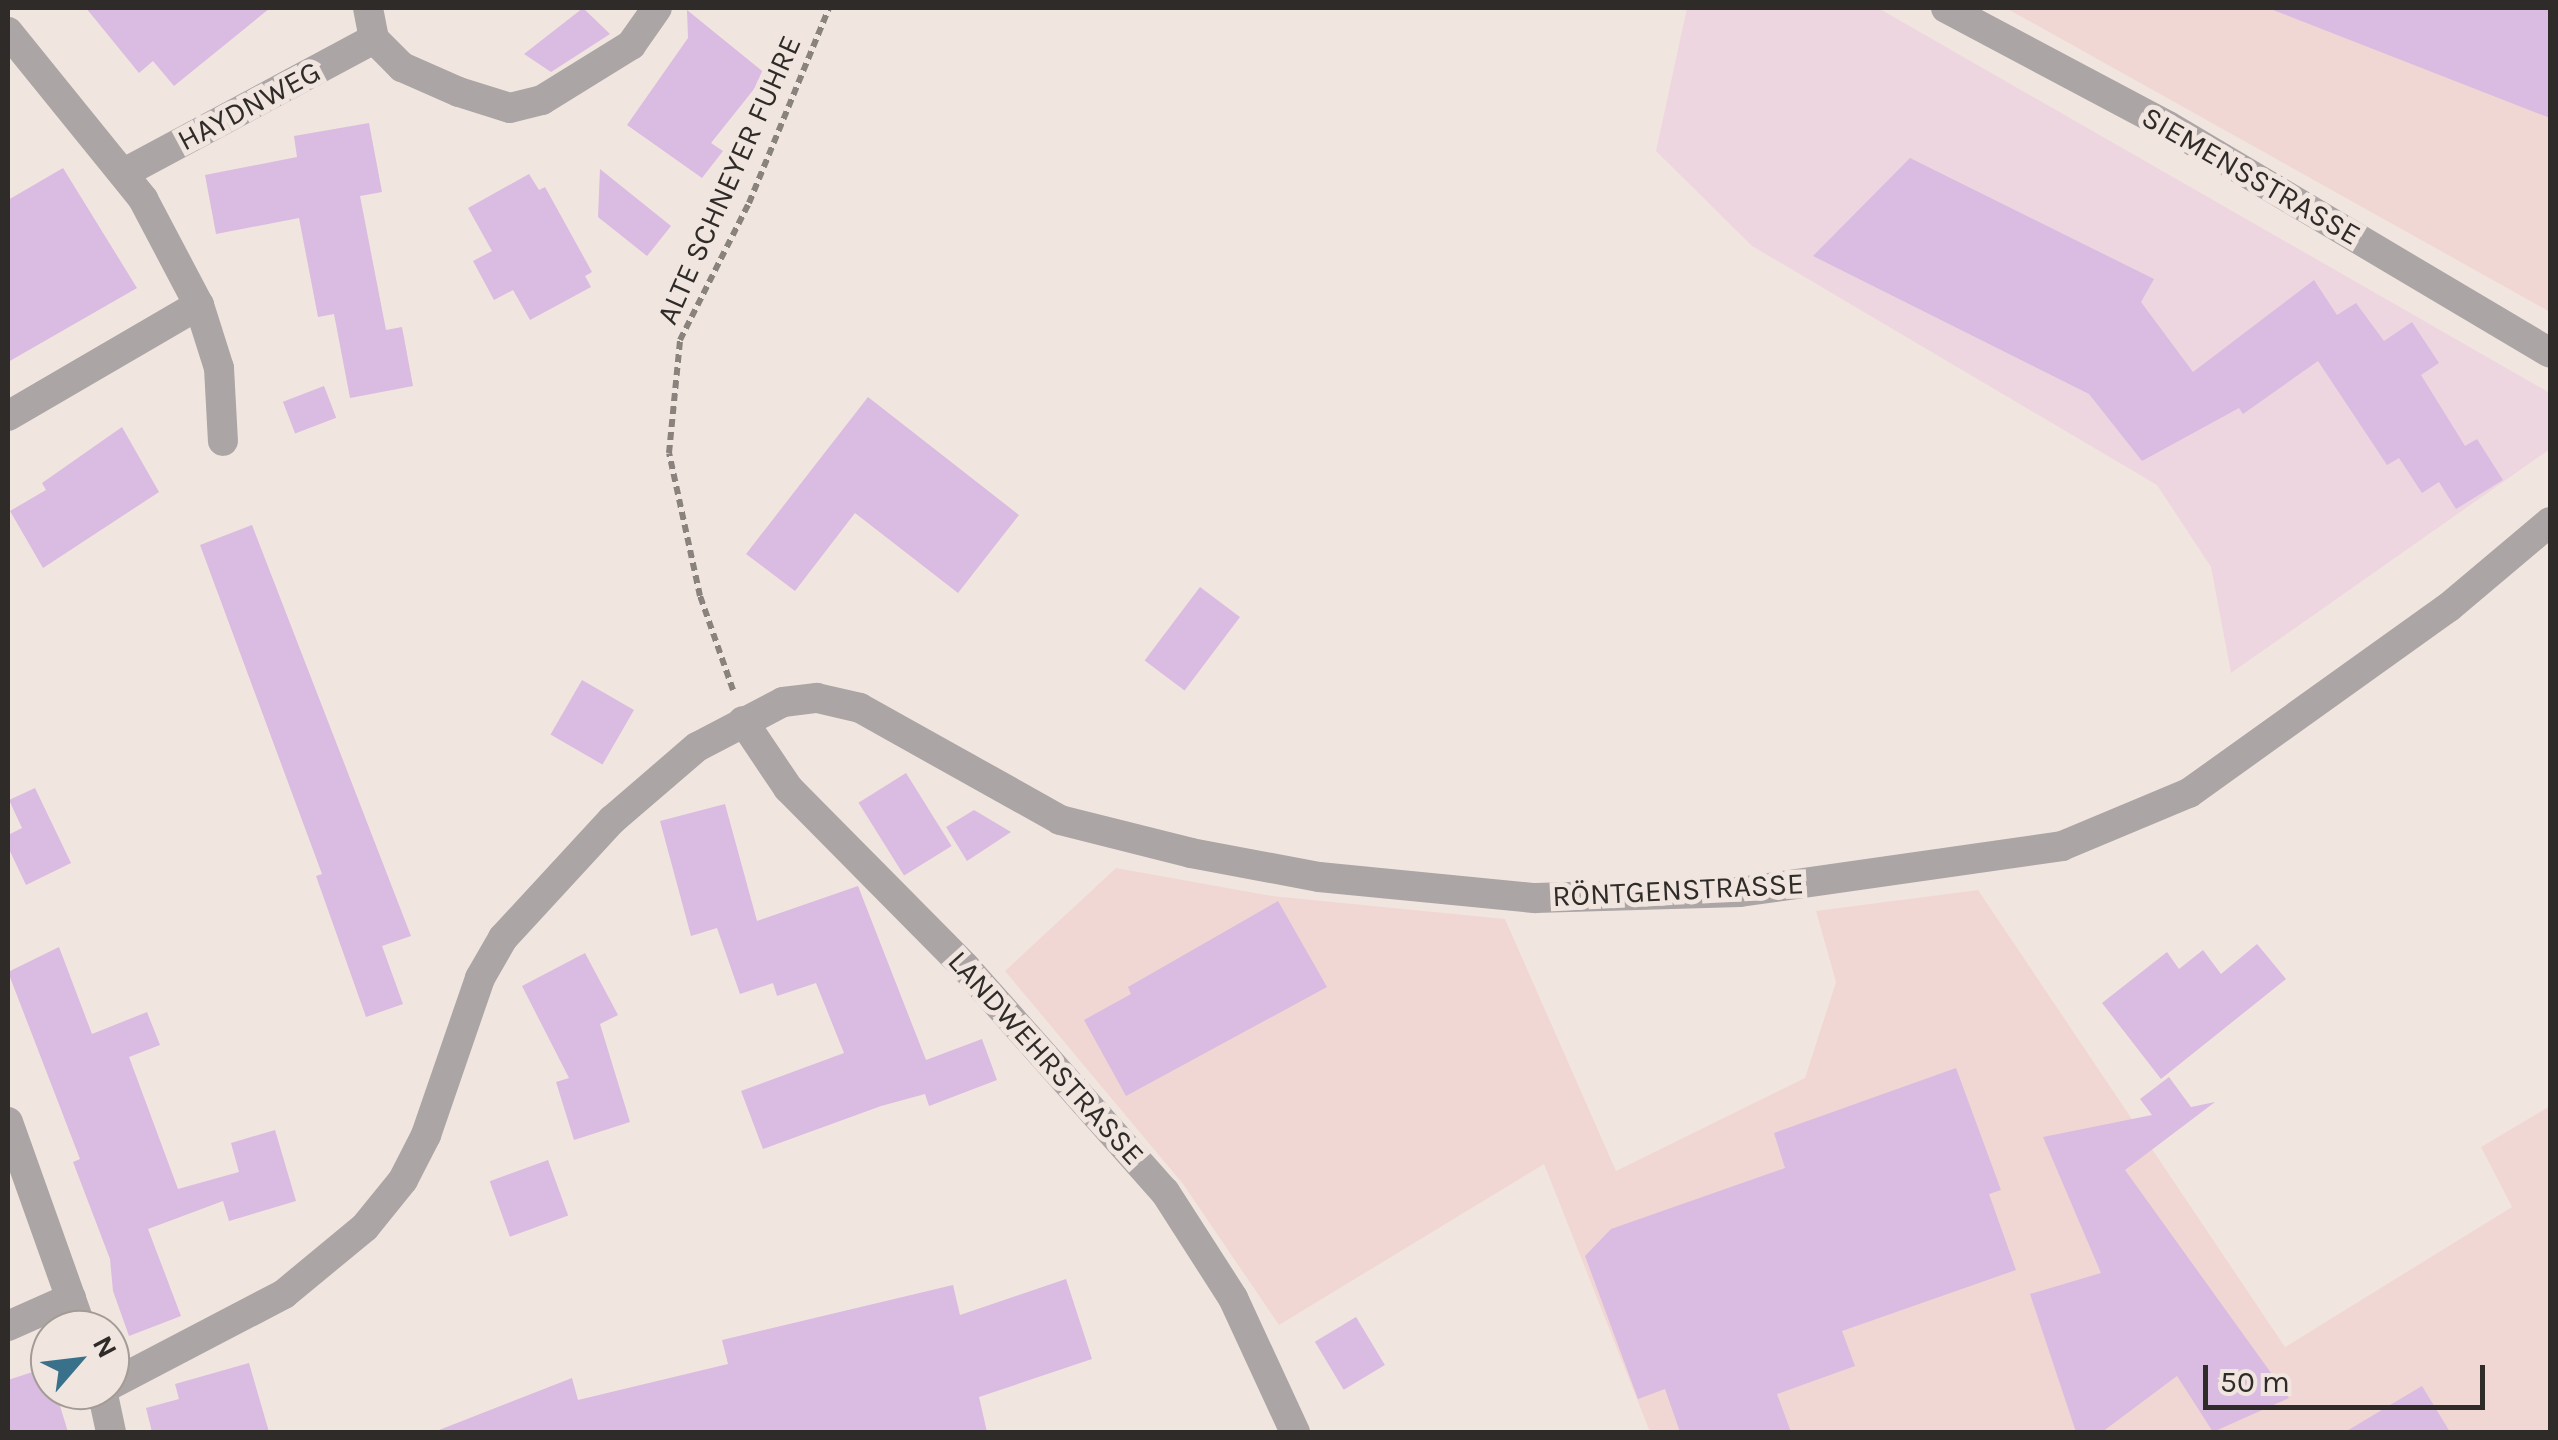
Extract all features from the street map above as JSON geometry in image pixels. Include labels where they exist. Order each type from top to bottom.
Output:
[{"type":"street","points":[[368,8],[374,39],[402,67],[510,108],[542,100],[631,45],[657,8]]},
{"type":"street","name":"SIEMENSSTRASSE","points":[[1946,8],[2168,126],[2550,353]]},
{"type":"street","points":[[8,32],[124,173],[199,306],[219,368],[224,441]]},
{"type":"street","name":"HAYDNWEG","points":[[124,173],[374,39]]},
{"type":"street","points":[[8,416],[199,306]]},
{"type":"street","name":"RÖNTGENSTRASSE","points":[[130,1374],[284,1294],[366,1227],[403,1180],[426,1135],[480,978],[502,938],[612,820],[698,747],[782,702],[817,698],[860,708],[1060,820],[1319,877],[1535,898],[1740,892],[2062,846],[2189,793],[2448,607],[2550,522]]},
{"type":"street","name":"LANDWEHRSTRASSE","points":[[744,721],[788,788],[965,967],[1165,1192],[1234,1298],[1295,1432]]},
{"type":"street","points":[[8,1122],[75,1310]]},
{"type":"street","points":[[8,1326],[71,1298]]},
{"type":"path","name":"ALTE SCHNEYER FUHRE","points":[[744,721],[700,596],[669,453],[680,340],[749,204],[829,8]]},
{"type":"shaded area","points":[[1687,8],[1878,8],[2550,393],[2550,449],[2231,673],[2211,567],[2157,485],[1752,246],[1656,151]]},
{"type":"shaded area","points":[[2006,8],[2550,8],[2550,312]]},
{"type":"shaded area","points":[[1116,868],[1272,896],[1505,919],[1616,1171],[1805,1078],[1836,982],[1816,911],[1978,890],[2285,1347],[2512,1207],[2481,1147],[2550,1106],[2550,1432],[1650,1432],[1544,1164],[1279,1325],[1183,1184],[1005,971]]},
{"type":"building","points":[[86,8],[270,8],[174,86],[153,61],[139,73]]},
{"type":"building","points":[[583,8],[610,34],[551,72],[524,54]]},
{"type":"building","points":[[2550,8],[2550,118],[2273,10]]},
{"type":"building","points":[[687,10],[766,74],[711,143],[723,151],[702,178],[627,125],[688,38]]},
{"type":"building","points":[[369,123],[382,192],[360,196],[386,330],[402,327],[413,386],[350,398],[334,314],[318,317],[299,218],[216,234],[205,175],[297,157],[294,136]]},
{"type":"building","points":[[1910,158],[2154,279],[2141,302],[2193,372],[2314,280],[2337,315],[2356,303],[2384,341],[2412,322],[2439,363],[2421,375],[2465,446],[2477,439],[2503,480],[2456,509],[2439,482],[2422,493],[2399,458],[2387,465],[2318,361],[2243,414],[2239,408],[2142,461],[2089,394],[1813,256]]},
{"type":"building","points":[[63,168],[137,288],[8,362],[8,200]]},
{"type":"building","points":[[600,169],[671,226],[647,256],[598,217]]},
{"type":"building","points":[[529,174],[539,190],[545,187],[592,272],[585,276],[591,287],[530,320],[513,290],[494,300],[473,261],[492,251],[468,208]]},
{"type":"building","points":[[324,386],[336,418],[295,434],[283,402]]},
{"type":"building","points":[[868,397],[1019,515],[958,593],[855,513],[795,591],[746,554]]},
{"type":"building","points":[[122,427],[159,492],[43,568],[10,511],[46,490],[42,483]]},
{"type":"building","points":[[252,525],[411,936],[382,946],[403,1004],[366,1017],[316,876],[322,874],[200,545]]},
{"type":"building","points":[[1200,587],[1240,617],[1185,691],[1145,660]]},
{"type":"building","points":[[582,680],[634,710],[602,765],[550,735]]},
{"type":"building","points":[[906,773],[952,846],[904,876],[859,803]]},
{"type":"building","points":[[35,788],[71,863],[26,885],[8,847],[8,835],[22,828],[9,800]]},
{"type":"building","points":[[725,804],[757,921],[858,886],[926,1060],[982,1039],[997,1080],[929,1106],[925,1094],[881,1106],[763,1149],[741,1091],[844,1053],[816,983],[777,996],[773,983],[740,994],[717,928],[691,936],[660,821]]},
{"type":"building","points":[[974,810],[1011,832],[967,861],[946,827]]},
{"type":"building","points":[[1278,901],[1327,987],[1126,1096],[1084,1020],[1131,994],[1128,987]]},
{"type":"building","points":[[2257,944],[2286,979],[2161,1079],[2102,1003],[2167,952],[2179,969],[2203,950],[2221,974]]},
{"type":"building","points":[[59,947],[92,1034],[147,1012],[160,1045],[129,1057],[178,1189],[239,1172],[231,1143],[275,1130],[296,1201],[229,1221],[223,1201],[148,1229],[181,1316],[130,1336],[130,1310],[120,1310],[113,1291],[110,1259],[73,1162],[80,1159],[8,972]]},
{"type":"building","points":[[585,953],[618,1015],[600,1024],[630,1122],[574,1140],[556,1082],[569,1078],[522,986]]},
{"type":"building","points":[[1956,1068],[2001,1190],[1989,1194],[2016,1270],[1842,1331],[1855,1366],[1777,1394],[1791,1432],[1680,1432],[1665,1389],[1638,1399],[1585,1256],[1611,1229],[1785,1168],[1774,1133]]},
{"type":"building","points":[[2169,1077],[2191,1107],[2215,1102],[2125,1170],[2289,1398],[2213,1432],[2177,1376],[2102,1432],[2076,1432],[2030,1294],[2101,1273],[2043,1137],[2152,1115],[2140,1099]]},
{"type":"building","points":[[548,1160],[568,1215],[510,1237],[490,1181]]},
{"type":"building","points":[[1066,1279],[1092,1359],[979,1397],[987,1432],[434,1432],[572,1378],[578,1400],[728,1364],[722,1340],[953,1285],[960,1315]]},
{"type":"building","points":[[1356,1317],[1385,1365],[1344,1390],[1315,1342]]},
{"type":"building","points":[[249,1363],[269,1432],[152,1432],[146,1408],[179,1399],[175,1384]]},
{"type":"building","points":[[30,1373],[30,1410],[61,1410],[68,1432],[8,1432],[8,1380]]},
{"type":"building","points":[[2422,1386],[2450,1432],[2345,1432]]}]
